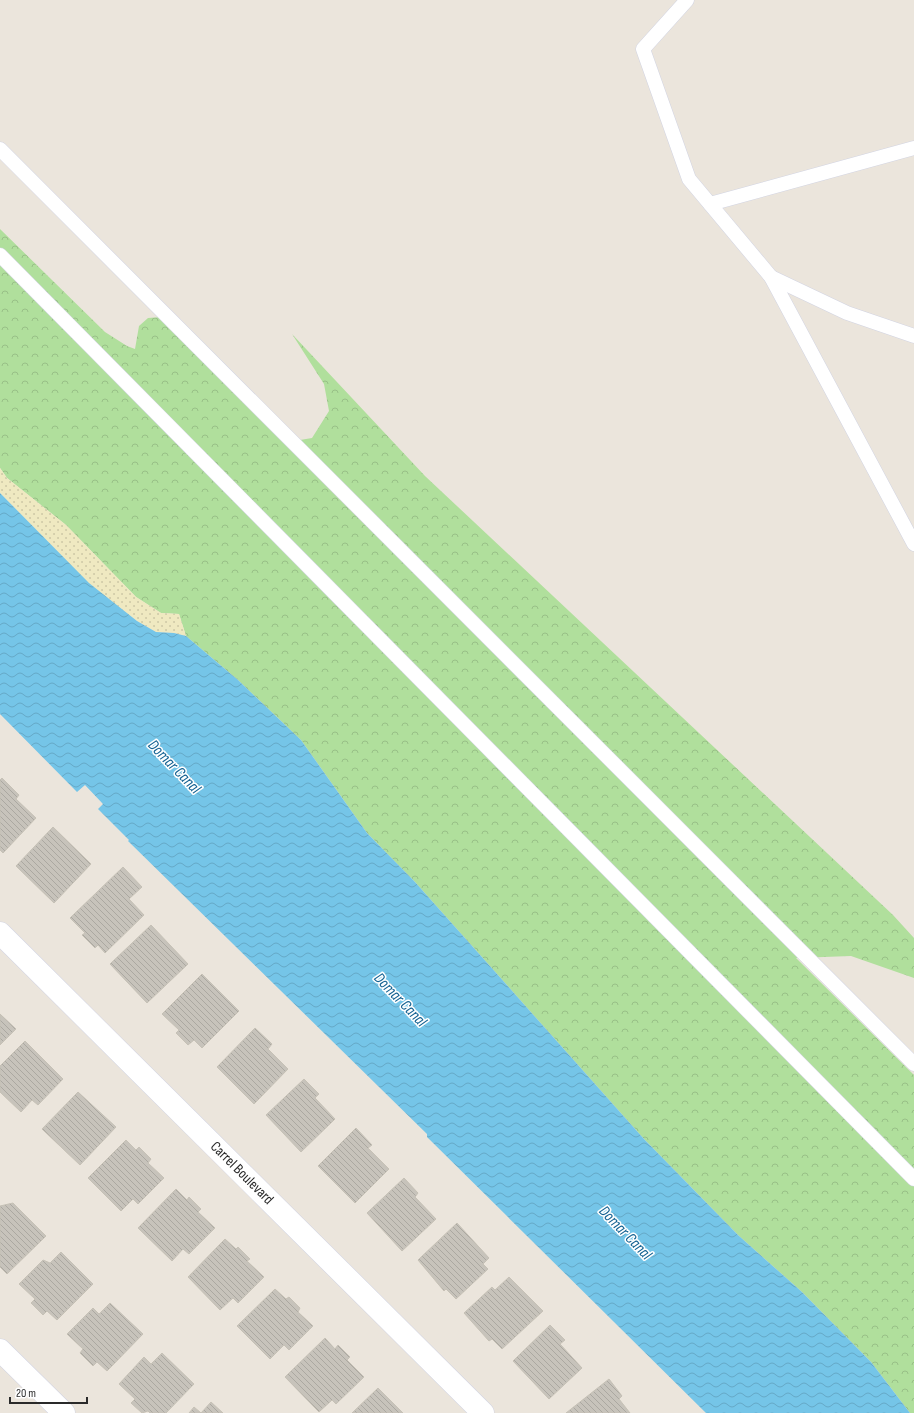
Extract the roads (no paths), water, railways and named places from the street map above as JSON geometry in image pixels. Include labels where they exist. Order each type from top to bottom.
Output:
[{"type":"street","name":"Carrel Boulevard","points":[[0,933],[483,1413]]},
{"type":"street","points":[[0,1350],[64,1413]]},
{"type":"lane","points":[[687,0],[643,49],[689,179],[771,277],[914,544]]},
{"type":"lane","points":[[710,204],[914,148]]},
{"type":"lane","points":[[0,149],[914,1064]]},
{"type":"lane","points":[[0,255],[914,1179]]},
{"type":"lane","points":[[771,277],[847,313],[914,336]]},
{"type":"water","name":"Domar Canal","points":[[0,493],[89,583],[137,621],[156,632],[174,633],[186,636],[238,680],[301,740],[367,833],[415,882],[644,1139],[738,1235],[802,1292],[871,1362],[910,1413],[706,1413],[427,1137],[427,1134],[128,841],[129,840],[98,809],[103,804],[85,785],[77,792],[0,714]]}]
